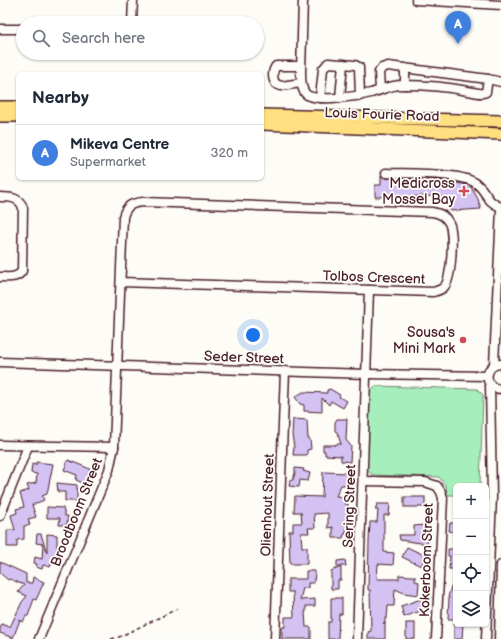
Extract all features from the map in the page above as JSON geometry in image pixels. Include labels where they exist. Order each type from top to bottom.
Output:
[{"type":"main road","points":[[0,107],[16,107]]},
{"type":"main road","name":"Louis Fourie Road","points":[[264,115],[501,121]]},
{"type":"main road","points":[[0,116],[16,116]]},
{"type":"main road","name":"Louis Fourie Road","points":[[264,124],[501,134]]},
{"type":"street","points":[[132,16],[133,0]]},
{"type":"street","points":[[303,0],[301,66],[302,83],[304,92],[307,95],[320,98],[360,96],[374,93],[390,86],[404,85],[482,93],[486,92],[488,79]]},
{"type":"street","points":[[416,0],[501,5]]},
{"type":"street","points":[[0,29],[16,29]]},
{"type":"street","points":[[320,98],[322,71],[324,66],[328,63],[355,65],[359,67],[360,96]]},
{"type":"street","points":[[340,98],[343,64]]},
{"type":"street","points":[[301,66],[276,66],[273,72],[273,79],[276,84],[281,86],[302,83]]},
{"type":"street","points":[[380,90],[379,72],[382,68],[388,66],[501,82]]},
{"type":"street","points":[[404,85],[405,68]]},
{"type":"street","points":[[386,173],[462,177],[478,184],[493,204],[501,208],[497,365],[490,368],[488,380],[492,497],[486,639]]},
{"type":"street","points":[[0,197],[16,199],[20,202],[23,208],[22,271],[15,277],[0,276]]},
{"type":"street","name":"Tolbos Crescent","points":[[117,366],[123,218],[127,209],[132,203],[143,202],[432,212],[440,214],[446,218],[451,228],[451,267],[449,280],[444,287],[433,292],[121,282]]},
{"type":"street","name":"Sering Street","points":[[357,639],[369,290]]},
{"type":"street","name":"Seder Street","points":[[0,362],[367,374],[488,380]]},
{"type":"street","name":"Broodboom Street","points":[[39,639],[109,470],[114,447],[117,366]]},
{"type":"street","name":"Olienhout Street","points":[[275,639],[285,371]]},
{"type":"street","points":[[488,380],[493,387],[501,389]]},
{"type":"street","points":[[0,445],[114,447]]},
{"type":"street","points":[[0,516],[28,446]]},
{"type":"street","name":"Kokerboom Street","points":[[363,481],[425,482],[437,486],[441,492],[443,498],[436,639]]},
{"type":"street","points":[[492,497],[501,497]]},
{"type":"street","points":[[499,639],[501,565]]},
{"type":"path","points":[[111,639],[119,637],[179,608]]},
{"type":"green space","points":[[375,386],[477,389],[483,395],[480,483],[453,483],[453,495],[447,495],[446,486],[439,477],[372,475],[367,469],[370,391]]},
{"type":"building","points":[[381,176],[386,178],[447,181],[468,185],[471,187],[478,199],[481,209],[451,211],[441,196],[375,197],[375,185],[381,185]]},
{"type":"building","points":[[330,389],[340,395],[339,397],[347,401],[343,408],[331,401],[329,405],[322,398],[322,412],[304,411],[304,405],[300,404],[295,397],[303,392],[327,393],[327,390]]},
{"type":"building","points":[[293,419],[307,420],[308,439],[310,439],[311,449],[307,450],[307,455],[293,455]]},
{"type":"building","points":[[337,419],[347,419],[346,440],[351,446],[350,462],[341,461],[341,456],[325,455],[325,451],[323,451],[323,445],[341,444],[337,432],[335,431],[335,422]]},
{"type":"building","points":[[68,460],[90,469],[85,484],[76,480],[77,475],[64,470]]},
{"type":"building","points":[[36,462],[53,464],[47,494],[42,496],[44,500],[32,505],[36,517],[28,519],[30,525],[24,526],[24,539],[17,540],[17,547],[7,547],[7,530],[15,530],[11,515],[17,513],[16,509],[24,507],[20,493],[29,490],[27,485],[36,483],[37,474],[31,473],[32,464],[36,465]]},
{"type":"building","points":[[295,468],[304,469],[303,471],[310,473],[308,481],[300,480],[299,487],[289,486],[290,480],[293,480]]},
{"type":"building","points":[[323,472],[348,473],[348,485],[341,485],[336,496],[345,497],[345,504],[348,504],[346,534],[344,534],[343,538],[333,538],[333,527],[328,528],[328,513],[314,514],[315,528],[308,528],[309,533],[301,533],[302,547],[307,547],[307,564],[290,564],[289,531],[293,531],[293,523],[302,523],[301,512],[294,512],[295,496],[322,497]]},
{"type":"building","points":[[57,483],[77,485],[77,501],[65,501],[65,492],[58,492]]},
{"type":"building","points":[[404,497],[425,497],[425,507],[404,507]]},
{"type":"building","points":[[377,504],[390,504],[389,515],[384,515],[384,552],[394,553],[393,565],[378,564],[377,579],[399,579],[399,575],[415,576],[415,581],[419,582],[418,595],[404,593],[395,589],[394,606],[388,606],[387,618],[385,618],[385,639],[368,639],[368,632],[371,631],[370,590],[368,590],[370,522],[377,522],[378,510],[375,510]]},
{"type":"building","points":[[47,507],[63,508],[65,516],[68,516],[67,525],[59,525],[60,518],[47,518]]},
{"type":"building","points":[[450,523],[453,523],[453,532],[449,531]]},
{"type":"building","points":[[425,525],[425,534],[428,535],[427,544],[400,540],[399,535],[414,535],[414,526]]},
{"type":"building","points":[[37,534],[41,534],[47,553],[47,534],[57,535],[57,551],[50,567],[43,565],[42,569],[36,567],[37,564],[34,563],[35,557],[42,559],[43,544],[36,543]]},
{"type":"building","points":[[407,547],[426,556],[421,566],[402,557]]},
{"type":"building","points":[[448,549],[453,549],[453,569],[449,569],[450,556],[448,556]]},
{"type":"building","points":[[345,560],[346,566],[337,566],[337,561]]},
{"type":"building","points":[[0,562],[26,574],[26,583],[32,583],[33,577],[44,582],[36,600],[34,599],[28,616],[26,616],[23,622],[20,620],[13,638],[0,633],[0,629],[2,624],[10,627],[22,602],[27,596],[18,592],[24,585],[10,579],[8,580],[0,573]]},
{"type":"building","points":[[341,567],[341,580],[338,580],[338,589],[331,589],[331,571]]},
{"type":"building","points":[[306,571],[315,571],[314,583],[308,583],[308,588],[303,588],[300,600],[315,599],[315,606],[306,606],[305,612],[306,627],[311,627],[311,639],[282,639],[282,627],[285,627],[285,617],[294,617],[293,592],[288,592],[288,579],[306,579]]},
{"type":"building","points":[[451,587],[453,587],[453,619],[448,619],[448,597]]},
{"type":"building","points":[[331,598],[342,598],[342,614],[339,614],[338,639],[328,639],[328,622],[331,622]]},
{"type":"building","points":[[421,599],[423,610],[404,617],[401,606]]},
{"type":"building","points":[[406,623],[415,623],[415,639],[406,639]]},
{"type":"building","points":[[454,627],[463,627],[462,639],[454,639]]},
{"type":"place","name":"Mikeva Centre","points":[[458,44]]},
{"type":"place","name":"Medicross Mossel Bay","points":[[464,191]]},
{"type":"place","name":"Sousa's Mini Mark","points":[[463,340]]}]
